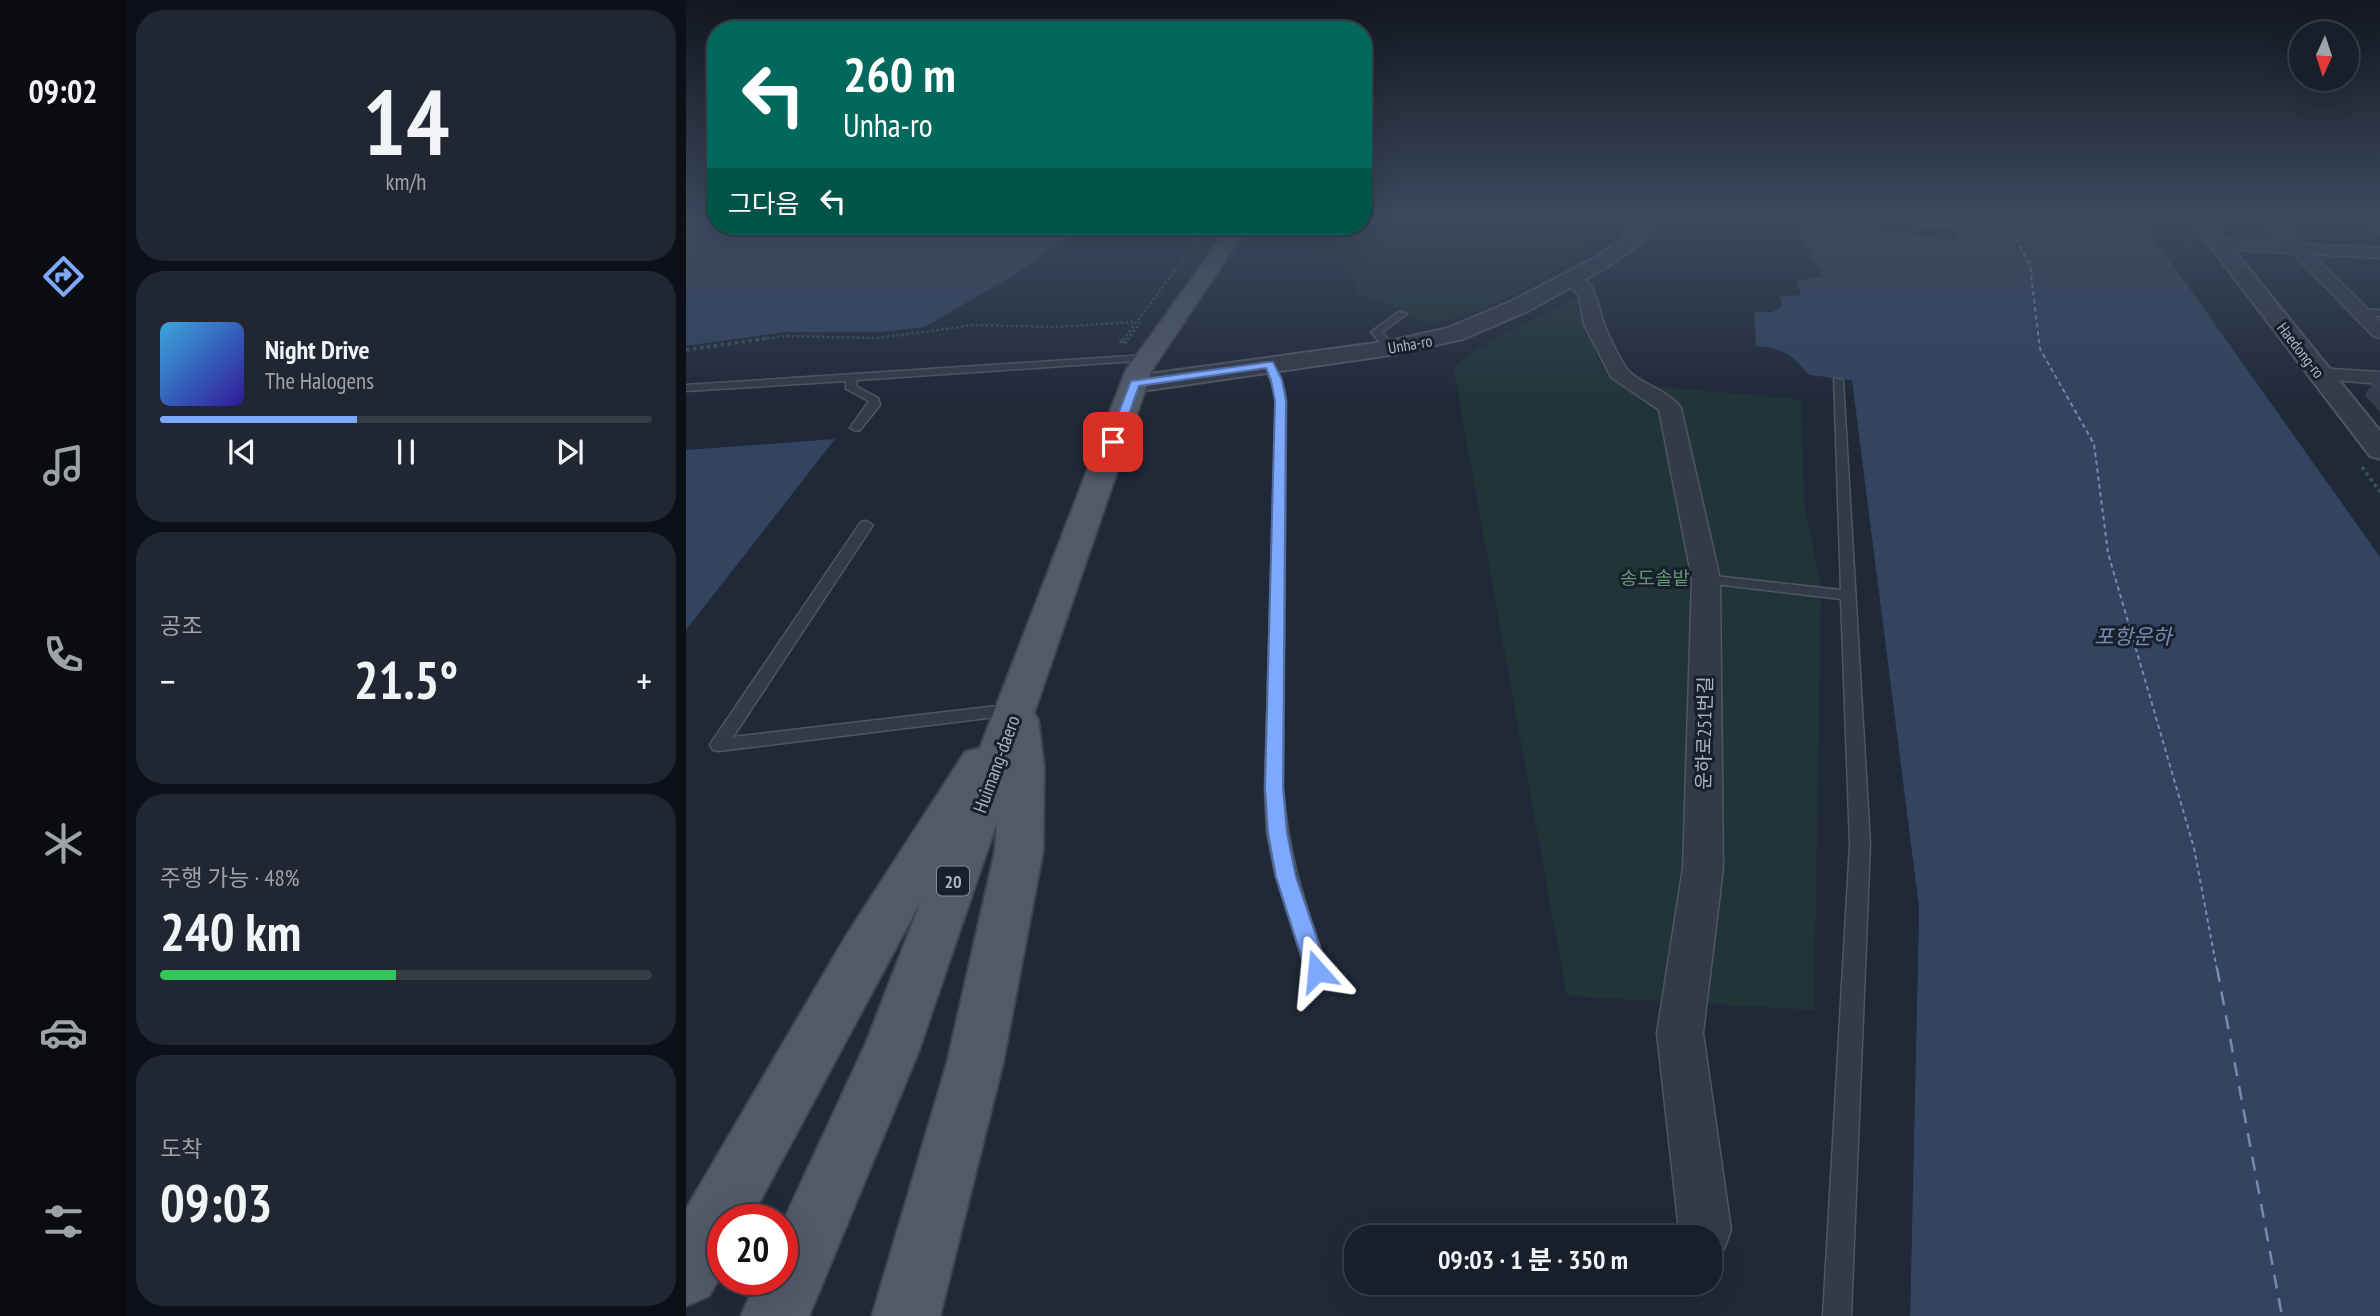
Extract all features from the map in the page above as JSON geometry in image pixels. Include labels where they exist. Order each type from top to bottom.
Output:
[{"type":"main road","name":"Huimang-daero","points":[[775,1316],[890,1054],[1140,371],[1203,278]]},
{"type":"main road","points":[[694,1245],[922,852],[1016,709]]},
{"type":"main road","points":[[906,1316],[975,1063],[1019,851],[1023,765],[1016,709]]},
{"type":"street","name":"Haedong-ro","points":[[2245,278],[2380,450]]},
{"type":"street","points":[[2327,278],[2380,332]]},
{"type":"street","name":"Unha-ro","points":[[1140,371],[1269,365],[1437,340],[1469,329],[1572,279]]},
{"type":"street","name":"운하로251번길","points":[[1572,279],[1588,295],[1594,324],[1615,368],[1670,408],[1706,579],[1703,868],[1680,1033],[1704,1225]]},
{"type":"street","points":[[2319,374],[2380,378]]},
{"type":"lane","points":[[2360,312],[2380,313]]},
{"type":"lane","points":[[1390,348],[1376,332],[1402,314]]},
{"type":"lane","points":[[1269,365],[1280,390],[1274,788],[1277,833],[1286,877],[1317,971]]},
{"type":"lane","points":[[686,388],[852,377],[1140,371]]},
{"type":"lane","points":[[852,377],[850,387],[874,400],[874,405],[856,428]]},
{"type":"lane","points":[[1837,1316],[1860,844],[1838,380]]},
{"type":"lane","points":[[753,394],[763,383]]},
{"type":"lane","points":[[866,525],[719,744],[1016,709]]},
{"type":"lane","points":[[1706,579],[1848,595]]},
{"type":"path","points":[[1116,348],[1169,278]]},
{"type":"path","points":[[686,350],[783,336],[870,338],[974,325],[1054,327],[1135,322]]},
{"type":"green space","points":[[1353,278],[1541,278],[1488,307],[1445,321],[1421,321],[1381,301],[1359,295]]},
{"type":"green space","name":"송도솔밭","points":[[1582,295],[1597,358],[1614,382],[1801,400],[1804,501],[1821,588],[1814,1010],[1567,996],[1453,367],[1474,351]]},
{"type":"water","points":[[686,278],[1008,278],[925,327],[880,332],[786,332],[686,346]]},
{"type":"water","name":"포항운하","points":[[1810,278],[2183,278],[2380,557],[2380,1316],[1910,1316],[1919,907],[1852,380],[1809,375],[1787,354],[1756,346],[1754,312],[1772,312],[1783,306],[1779,297],[1801,295],[1797,281]]},
{"type":"water","points":[[835,439],[686,630],[686,450]]},
{"type":"pier","points":[[1915,906],[1919,907],[1910,1316],[1907,1316]]},
{"type":"ferry route","points":[[2031,278],[2040,349],[2094,444],[2108,553],[2194,848],[2217,970]]},
{"type":"ferry route","points":[[2217,968],[2282,1316]]},
{"type":"route","points":[[1113,442],[1135,384],[1269,365],[1277,380],[1280,401],[1274,788],[1277,833],[1286,877],[1317,971]]}]
